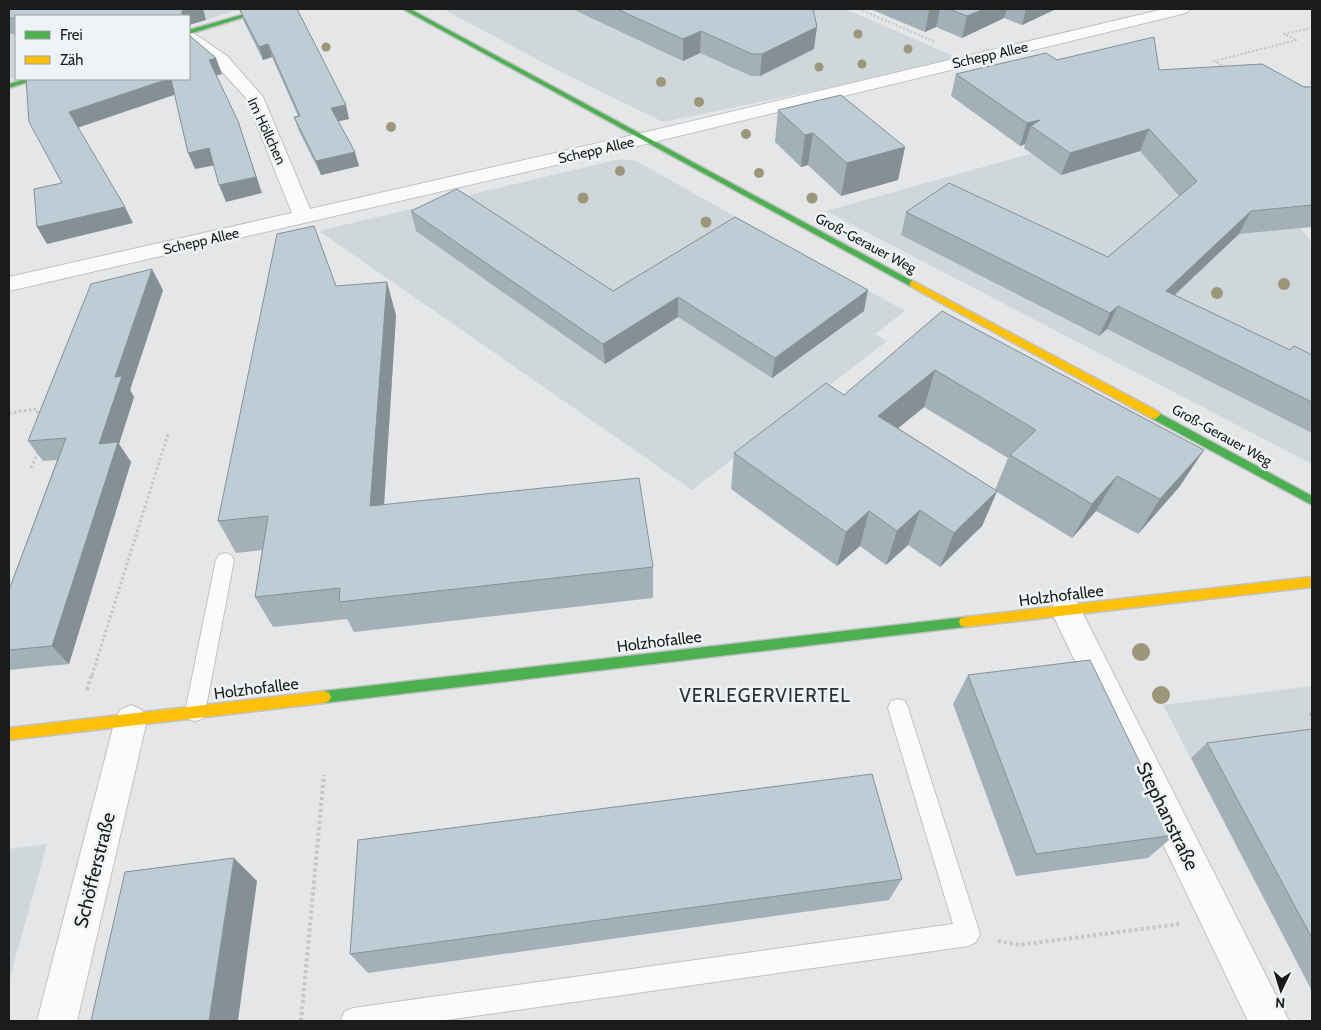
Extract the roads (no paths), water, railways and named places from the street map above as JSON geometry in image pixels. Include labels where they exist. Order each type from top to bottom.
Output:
[{"type":"main road","points":[[190,32],[268,9]]},
{"type":"main road","name":"Groß-Gerauer Weg","points":[[406,9],[1312,502]]},
{"type":"main road","points":[[9,86],[30,80]]},
{"type":"main road","name":"Holzhofallee","points":[[9,734],[1312,582]]},
{"type":"street","name":"Schepp Allee","points":[[9,284],[304,218],[642,139],[1182,9]]},
{"type":"street","name":"Im Höllchen","points":[[190,37],[221,60],[254,97],[304,218]]},
{"type":"street","name":"Stephanstraße","points":[[1066,610],[1268,1021]]},
{"type":"street","name":"Schöfferstraße","points":[[57,1021],[131,720]]},
{"type":"lane","points":[[195,712],[225,560]]},
{"type":"lane","points":[[353,1021],[968,934],[898,708]]},
{"type":"district","name":"VERLEGERVIERTEL","points":[[765,695]]}]
